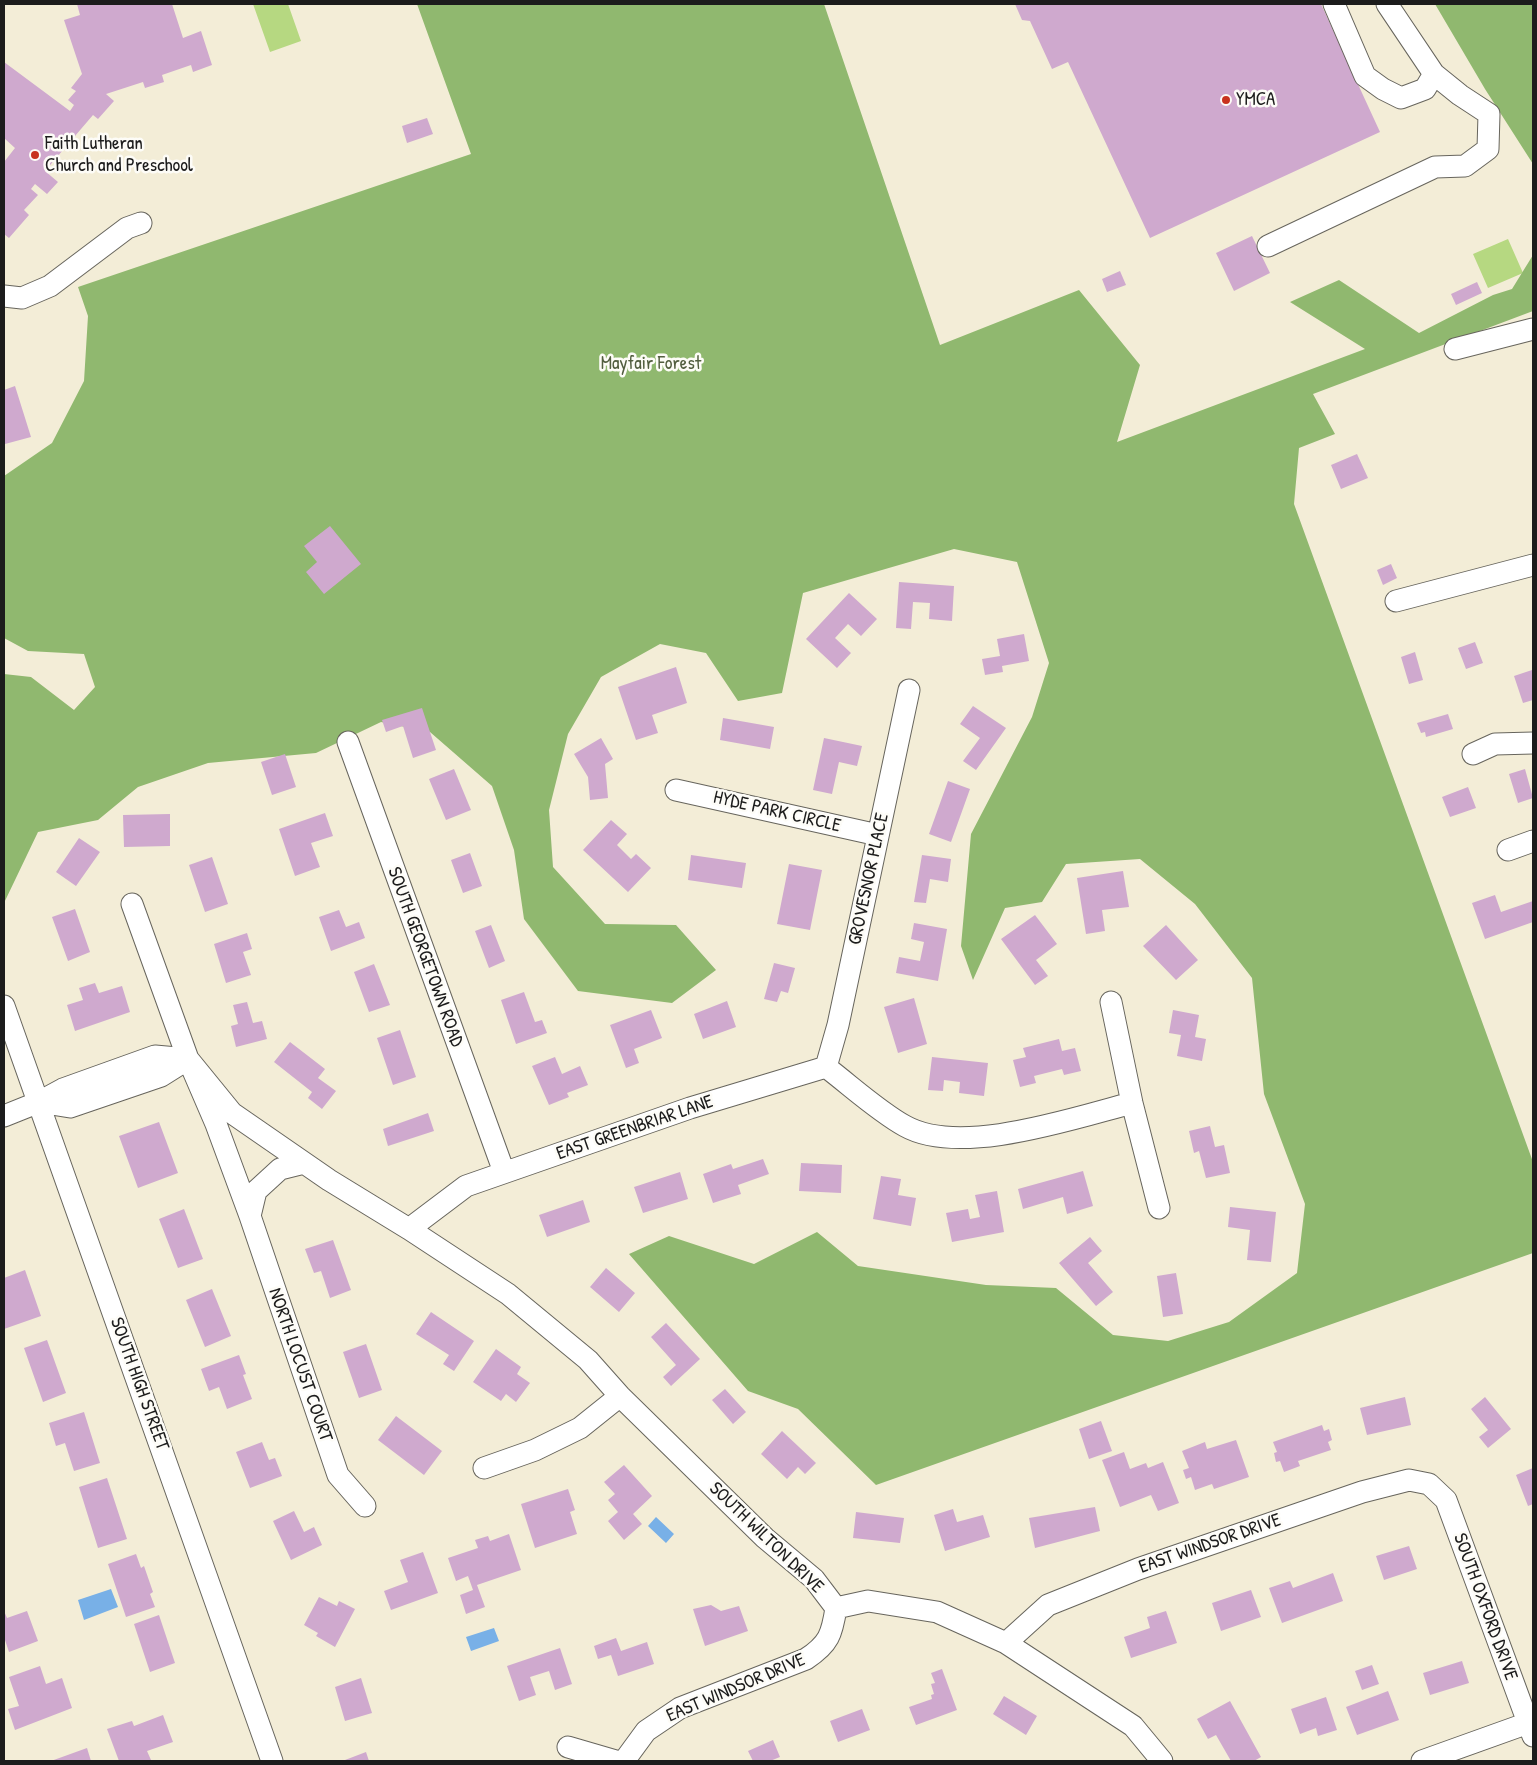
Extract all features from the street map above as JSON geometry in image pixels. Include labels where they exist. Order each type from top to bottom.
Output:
[{"type":"street","points":[[1334,4],[1365,76],[1383,89],[1401,98],[1425,89],[1434,74]]},
{"type":"street","points":[[1268,246],[1435,167],[1465,166],[1488,149],[1489,114],[1460,95],[1434,74],[1387,4]]},
{"type":"street","points":[[4,296],[22,298],[50,286],[127,228],[141,223]]},
{"type":"street","points":[[1455,350],[1533,329]]},
{"type":"street","points":[[1396,601],[1533,565]]},
{"type":"street","name":"GROVESNOR PLACE","points":[[826,1067],[838,1025],[910,690]]},
{"type":"street","name":"SOUTH GEORGETOWN ROAD","points":[[348,742],[504,1172]]},
{"type":"street","points":[[1473,754],[1495,744],[1533,742]]},
{"type":"street","name":"HYDE PARK CIRCLE","points":[[676,790],[878,835]]},
{"type":"street","points":[[1508,850],[1533,841]]},
{"type":"street","name":"NORTH LOCUST COURT","points":[[132,904],[188,1058],[216,1124],[250,1216],[338,1475],[365,1506]]},
{"type":"street","points":[[1111,1002],[1132,1103],[1159,1208]]},
{"type":"street","name":"SOUTH HIGH STREET","points":[[4,1006],[272,1761]]},
{"type":"street","points":[[4,1116],[39,1102],[63,1088],[155,1056],[188,1058],[232,1113],[304,1163],[409,1229]]},
{"type":"street","points":[[826,1067],[906,1127],[951,1139],[1023,1131],[1132,1103]]},
{"type":"street","name":"EAST GREENBRIAR LANE","points":[[409,1229],[466,1186],[690,1108],[826,1067]]},
{"type":"street","points":[[250,1216],[256,1191],[280,1169],[304,1163]]},
{"type":"street","name":"SOUTH WILTON DRIVE","points":[[409,1229],[508,1294],[588,1360],[620,1396],[765,1538],[814,1579],[836,1608],[868,1601],[937,1612],[1006,1643],[1132,1726],[1162,1761]]},
{"type":"street","points":[[484,1468],[536,1450],[580,1428],[620,1396]]},
{"type":"street","name":"EAST WINDSOR DRIVE","points":[[1006,1643],[1048,1605],[1138,1569],[1362,1492],[1409,1480],[1429,1484]]},
{"type":"street","name":"SOUTH OXFORD DRIVE","points":[[1429,1484],[1446,1500],[1531,1730]]},
{"type":"street","name":"EAST WINDSOR DRIVE","points":[[624,1761],[646,1731],[680,1708],[806,1659],[821,1650],[832,1633],[836,1608]]},
{"type":"street","points":[[1422,1761],[1531,1730]]},
{"type":"street","points":[[568,1747],[616,1761]]},
{"type":"green space","points":[[253,4],[288,4],[301,41],[270,52]]},
{"type":"green space","name":"Mayfair Forest","points":[[417,4],[824,4],[940,345],[1079,290],[1140,365],[1117,442],[1365,349],[1290,302],[1339,280],[1419,333],[1493,295],[1512,289],[1533,255],[1533,311],[1313,394],[1335,434],[1299,448],[1294,504],[1533,1162],[1533,1253],[876,1485],[798,1409],[748,1391],[629,1254],[669,1236],[754,1264],[817,1232],[858,1266],[986,1285],[1056,1288],[1113,1335],[1168,1341],[1229,1322],[1297,1273],[1305,1204],[1264,1094],[1252,978],[1195,904],[1140,859],[1066,864],[1042,902],[1005,908],[973,980],[961,946],[971,834],[1032,717],[1049,663],[1017,562],[954,549],[803,593],[782,693],[738,701],[706,653],[660,644],[601,677],[568,734],[549,810],[553,867],[605,924],[676,925],[716,970],[672,1003],[578,991],[524,919],[514,850],[492,786],[430,732],[381,722],[316,753],[208,763],[138,787],[98,820],[38,832],[4,903],[4,674],[31,677],[74,710],[95,687],[84,654],[28,651],[4,638],[4,476],[52,443],[84,381],[88,316],[78,287],[471,154]]},
{"type":"green space","points":[[1435,4],[1533,4],[1533,164],[1485,89]]},
{"type":"green space","points":[[1508,239],[1523,273],[1488,288],[1473,254]]},
{"type":"water","points":[[656,1517],[674,1534],[666,1543],[648,1526]]},
{"type":"water","points":[[111,1589],[118,1607],[84,1620],[78,1600]]},
{"type":"water","points":[[494,1628],[499,1641],[471,1651],[466,1637]]},
{"type":"building","points":[[77,4],[172,4],[183,38],[201,31],[212,65],[193,72],[191,65],[162,75],[164,82],[145,88],[143,82],[106,94],[114,101],[98,119],[93,115],[45,171],[58,182],[47,194],[35,184],[31,189],[38,195],[24,210],[29,215],[9,238],[4,234],[4,162],[15,148],[4,138],[4,62],[70,111],[74,105],[68,100],[76,91],[71,88],[82,74],[64,20],[80,15]]},
{"type":"building","name":"YMCA","points":[[1015,4],[1321,4],[1380,132],[1150,238],[1068,62],[1052,69],[1030,21],[1022,20]]},
{"type":"building","points":[[427,118],[433,134],[407,143],[402,126]]},
{"type":"building","points":[[1252,236],[1270,273],[1234,291],[1216,253]]},
{"type":"building","points":[[1120,271],[1126,285],[1107,292],[1102,279]]},
{"type":"building","points":[[1477,282],[1482,293],[1456,305],[1451,294]]},
{"type":"building","points":[[15,386],[31,437],[5,444],[4,390]]},
{"type":"building","points":[[1357,454],[1368,478],[1341,489],[1331,465]]},
{"type":"building","points":[[330,526],[361,564],[324,594],[306,572],[317,562],[304,546]]},
{"type":"building","points":[[1391,564],[1397,578],[1383,585],[1377,570]]},
{"type":"building","points":[[899,582],[954,586],[952,621],[929,619],[930,603],[913,602],[911,629],[896,628]]},
{"type":"building","points":[[849,593],[877,619],[861,636],[848,624],[835,638],[851,653],[837,668],[806,639]]},
{"type":"building","points":[[1024,634],[1029,661],[1002,666],[1003,672],[985,675],[982,659],[1000,656],[997,639]]},
{"type":"building","points":[[1475,642],[1483,663],[1466,669],[1458,648]]},
{"type":"building","points":[[1415,652],[1423,680],[1409,684],[1401,657]]},
{"type":"building","points":[[676,667],[687,703],[652,715],[658,733],[636,740],[618,687]]},
{"type":"building","points":[[1532,670],[1533,700],[1523,703],[1514,676]]},
{"type":"building","points":[[973,706],[1006,728],[976,770],[963,761],[980,738],[960,724]]},
{"type":"building","points":[[422,708],[436,750],[413,758],[403,726],[386,732],[382,720]]},
{"type":"building","points":[[1448,714],[1453,729],[1426,737],[1425,732],[1421,733],[1417,723]]},
{"type":"building","points":[[723,718],[774,727],[770,749],[720,740]]},
{"type":"building","points":[[601,738],[613,759],[605,764],[608,798],[590,800],[588,777],[574,754]]},
{"type":"building","points":[[824,738],[862,746],[857,766],[839,762],[832,794],[813,790]]},
{"type":"building","points":[[285,754],[296,787],[272,795],[261,762]]},
{"type":"building","points":[[454,769],[471,810],[446,820],[429,779]]},
{"type":"building","points":[[1525,769],[1533,798],[1518,803],[1509,774]]},
{"type":"building","points":[[948,781],[970,789],[951,842],[929,834]]},
{"type":"building","points":[[1468,787],[1476,808],[1450,817],[1442,797]]},
{"type":"building","points":[[325,813],[333,836],[311,843],[320,867],[295,876],[279,829]]},
{"type":"building","points":[[170,814],[170,846],[124,847],[123,815]]},
{"type":"building","points":[[611,820],[627,834],[617,845],[631,859],[636,854],[651,868],[628,892],[583,850]]},
{"type":"building","points":[[79,838],[100,852],[76,886],[56,872]]},
{"type":"building","points":[[470,853],[482,886],[463,893],[451,860]]},
{"type":"building","points":[[691,855],[746,863],[742,888],[688,880]]},
{"type":"building","points":[[922,855],[951,859],[948,882],[930,879],[926,903],[914,902]]},
{"type":"building","points":[[212,857],[228,904],[205,912],[189,865]]},
{"type":"building","points":[[789,864],[822,870],[810,930],[777,924]]},
{"type":"building","points":[[1123,871],[1129,907],[1102,910],[1105,931],[1086,934],[1077,878]]},
{"type":"building","points":[[1495,895],[1501,912],[1533,901],[1533,922],[1485,939],[1472,903]]},
{"type":"building","points":[[75,909],[90,952],[68,961],[52,917]]},
{"type":"building","points":[[339,910],[346,927],[359,922],[365,938],[331,951],[319,917]]},
{"type":"building","points":[[1035,915],[1057,944],[1036,960],[1048,976],[1035,985],[1001,939]]},
{"type":"building","points":[[914,923],[947,929],[938,981],[896,973],[899,957],[920,961],[924,942],[911,939]]},
{"type":"building","points":[[491,925],[505,961],[489,968],[475,931]]},
{"type":"building","points":[[1166,925],[1198,960],[1176,980],[1143,946]]},
{"type":"building","points":[[247,933],[252,949],[243,952],[251,975],[226,983],[214,944]]},
{"type":"building","points":[[774,963],[795,968],[788,993],[781,991],[777,1002],[764,999]]},
{"type":"building","points":[[374,964],[390,1005],[369,1012],[354,972]]},
{"type":"building","points":[[95,983],[99,993],[122,986],[130,1012],[75,1031],[67,1005],[83,1000],[79,988]]},
{"type":"building","points":[[524,992],[535,1022],[542,1020],[547,1033],[516,1044],[501,1000]]},
{"type":"building","points":[[914,998],[927,1044],[898,1053],[884,1007]]},
{"type":"building","points":[[727,1001],[736,1027],[703,1039],[694,1014]]},
{"type":"building","points":[[247,1002],[253,1023],[262,1021],[267,1039],[236,1047],[231,1026],[238,1024],[233,1005]]},
{"type":"building","points":[[651,1010],[662,1038],[634,1049],[639,1063],[626,1068],[610,1025]]},
{"type":"building","points":[[1173,1010],[1199,1015],[1195,1037],[1206,1039],[1202,1061],[1177,1056],[1181,1035],[1169,1033]]},
{"type":"building","points":[[400,1030],[416,1077],[393,1085],[377,1038]]},
{"type":"building","points":[[1059,1039],[1062,1051],[1075,1048],[1081,1071],[1064,1075],[1062,1069],[1034,1076],[1036,1083],[1020,1087],[1013,1060],[1026,1057],[1023,1048]]},
{"type":"building","points":[[290,1042],[325,1069],[318,1078],[336,1091],[322,1109],[308,1098],[312,1092],[274,1062]]},
{"type":"building","points":[[555,1057],[562,1074],[580,1066],[588,1085],[567,1093],[569,1097],[549,1105],[532,1066]]},
{"type":"building","points":[[932,1057],[988,1063],[984,1096],[959,1093],[960,1082],[944,1080],[943,1091],[928,1090]]},
{"type":"building","points":[[428,1113],[434,1131],[388,1146],[383,1129]]},
{"type":"building","points":[[159,1122],[178,1173],[138,1188],[119,1136]]},
{"type":"building","points":[[1210,1126],[1215,1147],[1224,1145],[1230,1173],[1206,1178],[1199,1151],[1194,1153],[1189,1131]]},
{"type":"building","points":[[763,1159],[769,1174],[738,1185],[741,1194],[713,1203],[703,1174],[731,1164],[733,1169]]},
{"type":"building","points":[[801,1163],[842,1165],[841,1193],[799,1191]]},
{"type":"building","points":[[1083,1171],[1093,1206],[1067,1214],[1063,1197],[1023,1209],[1018,1189]]},
{"type":"building","points":[[680,1172],[688,1199],[643,1213],[634,1187]]},
{"type":"building","points":[[881,1176],[901,1179],[898,1195],[916,1198],[911,1226],[873,1219]]},
{"type":"building","points":[[997,1191],[1004,1232],[952,1242],[946,1213],[968,1209],[970,1219],[980,1217],[975,1195]]},
{"type":"building","points":[[583,1200],[590,1222],[547,1237],[539,1215]]},
{"type":"building","points":[[1230,1207],[1276,1212],[1271,1262],[1247,1260],[1250,1230],[1228,1227]]},
{"type":"building","points":[[184,1209],[203,1259],[178,1268],[159,1219]]},
{"type":"building","points":[[1090,1237],[1102,1251],[1088,1263],[1113,1292],[1096,1306],[1059,1263]]},
{"type":"building","points":[[333,1240],[351,1290],[330,1298],[321,1271],[314,1273],[305,1249]]},
{"type":"building","points":[[606,1268],[635,1293],[619,1312],[590,1287]]},
{"type":"building","points":[[25,1270],[41,1316],[4,1329],[4,1278]]},
{"type":"building","points":[[1176,1273],[1183,1314],[1163,1317],[1157,1276]]},
{"type":"building","points":[[212,1289],[231,1336],[205,1347],[186,1300]]},
{"type":"building","points":[[431,1312],[474,1341],[454,1371],[443,1364],[449,1355],[416,1334]]},
{"type":"building","points":[[666,1323],[700,1359],[671,1386],[663,1377],[676,1365],[651,1337]]},
{"type":"building","points":[[47,1340],[66,1393],[43,1402],[24,1348]]},
{"type":"building","points":[[366,1344],[382,1390],[359,1398],[343,1352]]},
{"type":"building","points":[[496,1349],[521,1367],[517,1374],[530,1383],[516,1402],[506,1394],[501,1401],[473,1382]]},
{"type":"building","points":[[239,1355],[246,1374],[243,1375],[252,1399],[227,1409],[219,1387],[209,1391],[201,1369]]},
{"type":"building","points":[[725,1389],[746,1412],[733,1424],[712,1400]]},
{"type":"building","points":[[1405,1397],[1411,1425],[1367,1435],[1360,1408]]},
{"type":"building","points":[[1485,1397],[1511,1429],[1488,1448],[1479,1437],[1488,1430],[1471,1409]]},
{"type":"building","points":[[84,1412],[100,1463],[74,1471],[65,1443],[56,1446],[49,1423]]},
{"type":"building","points":[[396,1416],[442,1451],[424,1475],[378,1440]]},
{"type":"building","points":[[1101,1421],[1112,1451],[1089,1459],[1079,1429]]},
{"type":"building","points":[[1322,1425],[1324,1431],[1329,1429],[1332,1440],[1328,1442],[1331,1450],[1298,1461],[1300,1466],[1284,1472],[1280,1461],[1276,1462],[1274,1453],[1277,1452],[1273,1442]]},
{"type":"building","points":[[782,1431],[816,1463],[805,1474],[798,1467],[787,1479],[761,1454]]},
{"type":"building","points":[[1236,1440],[1249,1477],[1214,1489],[1212,1484],[1195,1490],[1191,1477],[1186,1479],[1183,1470],[1189,1468],[1182,1451],[1205,1442],[1207,1449]]},
{"type":"building","points":[[262,1442],[269,1460],[275,1458],[282,1476],[250,1488],[236,1452]]},
{"type":"building","points":[[1124,1452],[1130,1469],[1146,1463],[1148,1468],[1163,1462],[1179,1503],[1158,1511],[1151,1495],[1120,1507],[1102,1460]]},
{"type":"building","points":[[624,1465],[652,1496],[633,1514],[642,1524],[624,1540],[608,1521],[618,1512],[608,1500],[615,1494],[604,1482]]},
{"type":"building","points":[[1533,1468],[1533,1504],[1528,1506],[1516,1475]]},
{"type":"building","points":[[107,1478],[127,1539],[98,1548],[79,1487]]},
{"type":"building","points":[[568,1489],[575,1510],[570,1512],[577,1534],[535,1548],[521,1504]]},
{"type":"building","points":[[1095,1507],[1100,1531],[1035,1548],[1029,1518]]},
{"type":"building","points":[[953,1509],[957,1522],[983,1515],[990,1537],[945,1551],[934,1515]]},
{"type":"building","points":[[294,1511],[304,1532],[314,1527],[322,1545],[291,1560],[273,1521]]},
{"type":"building","points":[[856,1512],[904,1518],[900,1543],[853,1538]]},
{"type":"building","points":[[509,1534],[521,1570],[477,1585],[485,1607],[466,1614],[460,1595],[473,1590],[468,1576],[456,1581],[448,1558],[478,1548],[475,1540],[488,1536],[490,1541]]},
{"type":"building","points":[[1409,1546],[1417,1569],[1384,1580],[1376,1556]]},
{"type":"building","points":[[423,1552],[438,1593],[391,1610],[384,1591],[408,1582],[400,1560]]},
{"type":"building","points":[[136,1554],[141,1568],[144,1566],[153,1592],[150,1594],[155,1607],[126,1617],[108,1564]]},
{"type":"building","points":[[1333,1573],[1343,1601],[1282,1623],[1269,1588],[1290,1581],[1293,1588]]},
{"type":"building","points":[[1251,1590],[1261,1617],[1221,1631],[1212,1603]]},
{"type":"building","points":[[319,1597],[337,1606],[339,1601],[355,1609],[335,1647],[316,1636],[318,1633],[304,1625]]},
{"type":"building","points":[[711,1605],[721,1611],[739,1606],[748,1631],[705,1646],[693,1609]]},
{"type":"building","points":[[4,1611],[7,1618],[27,1611],[38,1641],[9,1652],[4,1637]]},
{"type":"building","points":[[1166,1611],[1177,1643],[1131,1658],[1124,1637],[1150,1628],[1147,1617]]},
{"type":"building","points":[[159,1615],[175,1663],[150,1672],[134,1624]]},
{"type":"building","points":[[616,1638],[621,1651],[647,1642],[654,1664],[618,1676],[611,1655],[598,1659],[594,1646]]},
{"type":"building","points":[[560,1648],[572,1684],[555,1690],[549,1671],[530,1677],[536,1695],[519,1701],[507,1666]]},
{"type":"building","points":[[1462,1661],[1469,1683],[1430,1695],[1423,1673]]},
{"type":"building","points":[[1372,1665],[1379,1684],[1362,1690],[1355,1671]]},
{"type":"building","points":[[40,1666],[46,1684],[62,1678],[72,1708],[15,1730],[8,1709],[19,1706],[9,1677]]},
{"type":"building","points":[[942,1669],[957,1710],[916,1725],[909,1707],[932,1699],[931,1695],[934,1694],[931,1684],[935,1683],[931,1673]]},
{"type":"building","points":[[361,1678],[372,1713],[345,1721],[335,1687]]},
{"type":"building","points":[[1388,1691],[1399,1720],[1357,1735],[1346,1707]]},
{"type":"building","points":[[1004,1696],[1037,1716],[1026,1735],[993,1714]]},
{"type":"building","points":[[1326,1697],[1337,1730],[1318,1736],[1316,1728],[1300,1734],[1291,1709]]},
{"type":"building","points":[[1230,1701],[1261,1757],[1254,1761],[1231,1761],[1216,1735],[1208,1739],[1197,1719]]},
{"type":"building","points":[[862,1709],[870,1730],[838,1742],[830,1721]]},
{"type":"building","points":[[163,1715],[173,1742],[147,1751],[151,1760],[119,1761],[107,1729],[132,1721],[134,1726]]},
{"type":"building","points":[[773,1740],[780,1757],[770,1761],[753,1761],[748,1751]]},
{"type":"building","points":[[87,1748],[91,1761],[51,1761]]},
{"type":"building","points":[[366,1752],[369,1761],[345,1760]]},
{"type":"place","name":"YMCA","points":[[1226,100]]},
{"type":"place","name":"Faith Lutheran Church and Preschool","points":[[35,155]]}]
